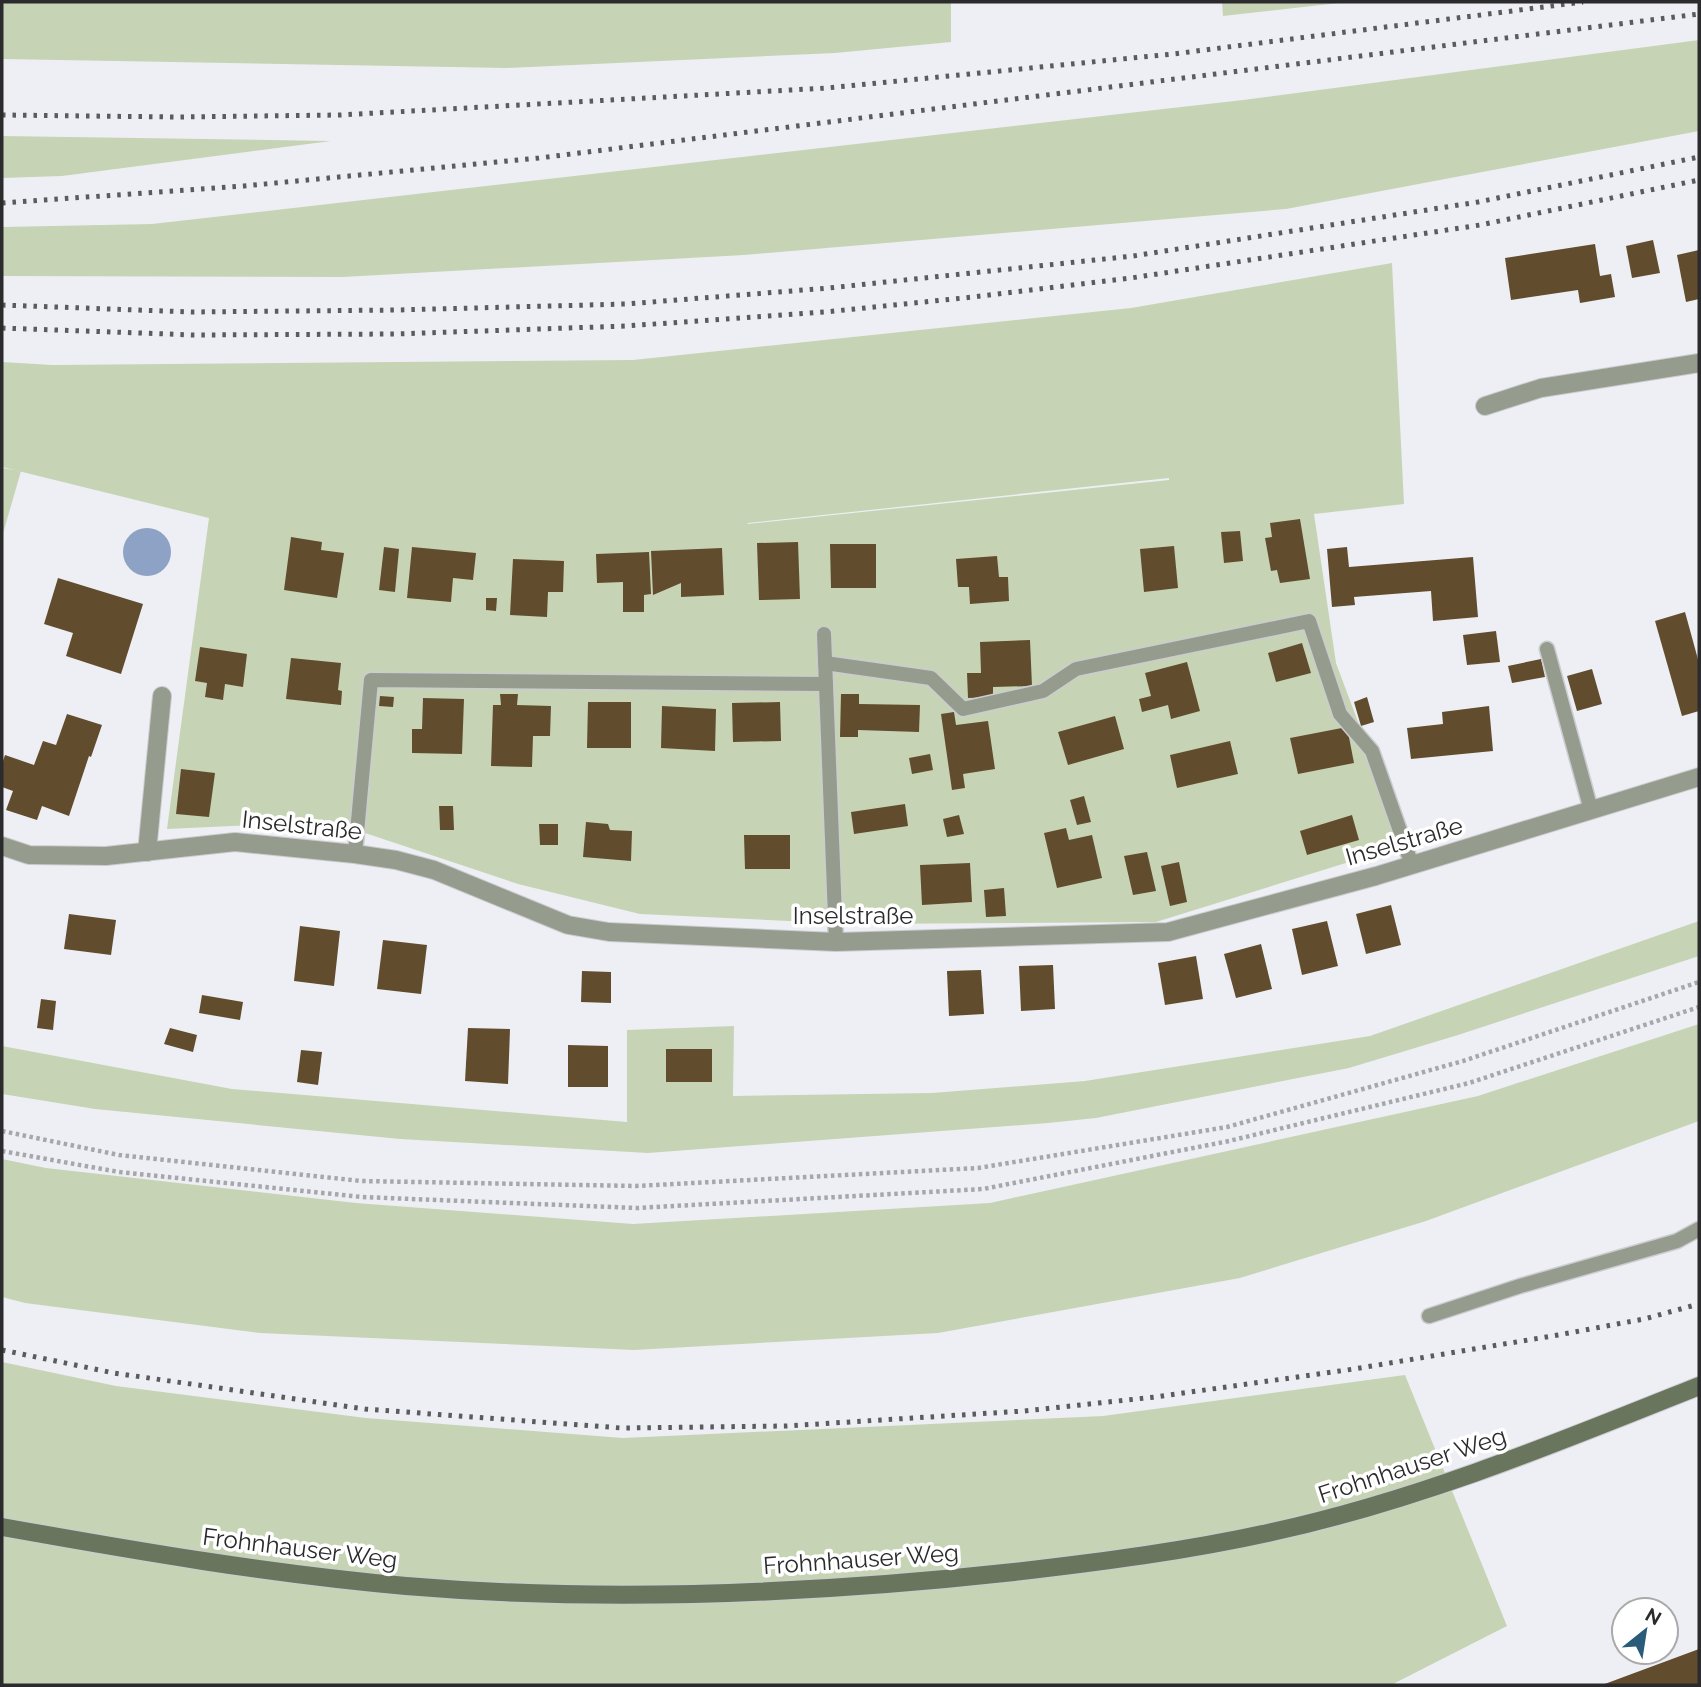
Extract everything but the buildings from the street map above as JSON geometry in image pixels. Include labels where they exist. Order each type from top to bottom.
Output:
[{"type":"main road","name":"Frohnhauser Weg","points":[[2,1527],[283,1573],[406,1586],[499,1592],[691,1594],[946,1579],[1073,1565],[1274,1532],[1374,1506],[1471,1475],[1699,1387]]},
{"type":"street","points":[[1485,406],[1541,388],[1699,363]]},
{"type":"street","points":[[147,852],[162,696]]},
{"type":"street","name":"Inselstraße","points":[[2,846],[29,855],[106,856],[236,842],[355,854],[396,860],[434,870],[568,925],[609,932],[835,942],[1168,932],[1412,865],[1699,777]]},
{"type":"lane","points":[[825,663],[931,678],[963,709],[1043,691],[1076,669],[1309,621],[1340,714],[1372,751],[1412,865]]},
{"type":"lane","points":[[824,634],[835,942]]},
{"type":"lane","points":[[1547,649],[1591,810]]},
{"type":"lane","points":[[355,854],[371,680],[826,684]]},
{"type":"lane","points":[[1429,1316],[1520,1286],[1677,1241],[1699,1229]]},
{"type":"path","points":[[2,1131],[119,1155],[361,1181],[636,1186],[978,1168],[1227,1127],[1464,1061],[1699,982]]},
{"type":"path","points":[[2,1151],[119,1172],[362,1197],[637,1208],[983,1189],[1228,1141],[1469,1083],[1699,1007]]},
{"type":"green space","points":[[2,2],[951,2],[951,42],[835,53],[507,68],[2,59]]},
{"type":"green space","points":[[1222,2],[1348,2],[1223,16]]},
{"type":"green space","points":[[1699,40],[1699,131],[1286,209],[744,255],[343,277],[2,276],[2,227],[152,224],[1243,100]]},
{"type":"green space","points":[[2,136],[331,141],[62,176],[2,178]]},
{"type":"green space","points":[[1392,263],[1404,504],[1314,514],[1336,663],[1404,845],[1156,922],[853,924],[640,914],[518,884],[359,831],[254,825],[167,829],[209,518],[2,467],[2,362],[52,365],[633,360],[1131,308]],"holes":[[[1169,478],[1169,480],[747,524]]]},
{"type":"green space","points":[[2,468],[21,471],[2,537]]},
{"type":"green space","points":[[1699,921],[1699,956],[1458,1035],[1349,1068],[1096,1118],[1048,1123],[648,1153],[400,1139],[95,1109],[2,1094],[2,1046],[232,1089],[627,1122],[627,1030],[734,1026],[733,1096],[932,1093],[1085,1081],[1370,1036]]},
{"type":"green space","points":[[1699,1024],[1699,1121],[1426,1221],[1240,1278],[938,1333],[634,1350],[260,1333],[25,1303],[2,1297],[2,1159],[46,1168],[356,1203],[633,1224],[990,1203],[1478,1096]]},
{"type":"green space","points":[[2,1362],[116,1386],[366,1418],[623,1438],[1103,1416],[1405,1375],[1507,1626],[1391,1685],[2,1685]]},
{"type":"water","points":[[147,528],[164,535],[171,552],[164,569],[147,576],[130,569],[123,552],[130,535]]},
{"type":"railway","points":[[2,115],[340,115],[827,88],[1173,54],[1583,2]]},
{"type":"railway","points":[[2,203],[244,186],[539,158],[1699,14]]},
{"type":"railway","points":[[2,305],[191,312],[397,310],[626,304],[829,288],[1133,256],[1478,202],[1699,157]]},
{"type":"railway","points":[[2,328],[194,335],[395,334],[626,326],[825,312],[1131,278],[1480,225],[1699,180]]},
{"type":"railway","points":[[2,1350],[114,1373],[365,1409],[621,1428],[786,1426],[1024,1411],[1155,1397],[1354,1369],[1558,1335],[1644,1319],[1699,1304]]}]
